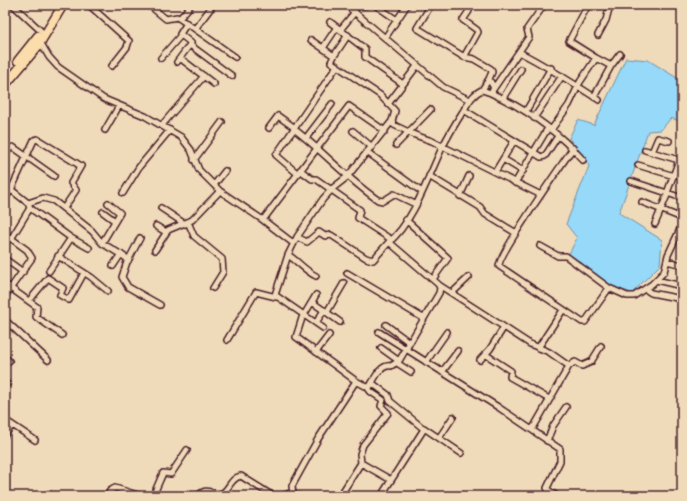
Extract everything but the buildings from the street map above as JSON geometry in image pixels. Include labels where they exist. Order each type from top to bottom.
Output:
[{"type":"highway","points":[[5,77],[38,40],[56,5]]},
{"type":"highway","points":[[5,86],[63,5]]},
{"type":"street","points":[[13,5],[49,57],[58,67],[104,100],[145,116],[162,125],[185,141],[191,150],[199,170],[220,191],[263,220],[293,243]]},
{"type":"street","points":[[89,5],[129,41],[127,47],[112,66]]},
{"type":"street","points":[[149,5],[166,18],[180,18],[235,57]]},
{"type":"street","points":[[180,18],[191,5]]},
{"type":"street","points":[[194,29],[213,5]]},
{"type":"street","points":[[346,5],[446,89],[470,100]]},
{"type":"street","points":[[323,48],[358,6],[367,5]]},
{"type":"street","points":[[375,5],[397,20]]},
{"type":"street","points":[[385,38],[407,5]]},
{"type":"street","points":[[297,237],[307,242],[319,232],[325,236],[331,235],[366,258],[373,260],[391,241],[406,220],[422,192],[442,146],[470,100],[482,90],[489,79],[492,72],[491,69],[474,59],[464,57],[417,28],[431,5]]},
{"type":"street","points":[[464,57],[478,32],[463,20],[469,11],[468,5]]},
{"type":"street","points":[[491,93],[529,36],[527,29],[544,5]]},
{"type":"street","points":[[588,5],[569,41],[611,66]]},
{"type":"street","points":[[598,35],[606,20],[610,5]]},
{"type":"street","points":[[330,22],[365,49],[365,57],[403,84]]},
{"type":"street","points":[[161,58],[181,35],[181,32],[187,24]]},
{"type":"street","points":[[181,35],[190,42],[190,45],[232,76]]},
{"type":"street","points":[[276,297],[275,293],[293,243],[331,190],[347,177],[372,147],[392,121],[395,112],[380,95],[331,62],[348,35]]},
{"type":"street","points":[[311,40],[334,56]]},
{"type":"street","points":[[190,45],[179,60],[214,84]]},
{"type":"street","points":[[519,52],[551,68],[578,88],[597,98],[611,66],[620,54]]},
{"type":"street","points":[[515,183],[578,88],[596,58]]},
{"type":"street","points":[[338,66],[276,155],[299,172],[331,190],[360,210],[358,218],[391,241],[402,254],[438,284],[504,327],[538,348],[549,352],[569,366]]},
{"type":"street","points":[[388,104],[417,66]]},
{"type":"street","points":[[526,111],[551,68]]},
{"type":"street","points":[[503,98],[521,69]]},
{"type":"street","points":[[162,125],[204,76]]},
{"type":"street","points":[[534,118],[562,76]]},
{"type":"street","points":[[489,79],[494,88]]},
{"type":"street","points":[[482,90],[503,98],[526,111],[550,129],[572,148],[583,160]]},
{"type":"street","points":[[306,138],[332,104]]},
{"type":"street","points":[[105,130],[119,106]]},
{"type":"street","points":[[263,220],[350,106],[385,130]]},
{"type":"street","points":[[396,145],[430,110]]},
{"type":"street","points":[[464,110],[533,154],[543,157],[558,136]]},
{"type":"street","points":[[269,128],[278,116],[306,138],[347,177],[378,200],[383,201],[394,194],[415,204]]},
{"type":"street","points":[[392,121],[394,125],[442,146],[541,195]]},
{"type":"street","points":[[194,160],[222,122]]},
{"type":"street","points":[[123,193],[139,167],[170,130]]},
{"type":"street","points":[[353,131],[372,147]]},
{"type":"street","points":[[652,152],[658,138],[669,141]]},
{"type":"street","points":[[5,198],[11,190],[34,140],[37,139],[81,167],[71,183],[76,190],[64,208]]},
{"type":"street","points":[[494,172],[514,141]]},
{"type":"street","points":[[5,155],[8,149],[13,147],[54,176]]},
{"type":"street","points":[[572,148],[516,233],[500,260],[499,266],[563,310],[584,322],[609,288]]},
{"type":"street","points":[[645,150],[681,161],[660,208],[655,224]]},
{"type":"street","points":[[367,152],[422,192]]},
{"type":"street","points":[[503,159],[523,171]]},
{"type":"street","points":[[638,164],[674,176]]},
{"type":"street","points":[[214,185],[225,171]]},
{"type":"street","points":[[429,176],[480,207],[491,218],[516,233]]},
{"type":"street","points":[[460,196],[469,176]]},
{"type":"street","points":[[632,181],[682,198]]},
{"type":"street","points":[[5,185],[29,206],[71,238],[89,248]]},
{"type":"street","points":[[154,250],[170,228],[187,223],[220,191]]},
{"type":"street","points":[[11,239],[29,206],[47,198],[64,208],[92,230],[102,243],[121,254],[128,261]]},
{"type":"street","points":[[642,202],[682,218]]},
{"type":"street","points":[[102,243],[120,212],[108,203]]},
{"type":"street","points":[[161,208],[187,223],[194,236],[222,259],[223,272],[213,288]]},
{"type":"street","points":[[103,212],[115,221]]},
{"type":"street","points":[[406,220],[448,258],[433,279]]},
{"type":"street","points":[[540,246],[558,256],[566,256],[609,288],[631,297],[645,289],[664,272],[668,255],[682,225]]},
{"type":"street","points":[[156,226],[166,232]]},
{"type":"street","points":[[5,234],[31,254],[31,261],[5,296]]},
{"type":"street","points":[[49,271],[71,238]]},
{"type":"street","points":[[140,238],[128,261],[122,280],[128,286],[160,305]]},
{"type":"street","points":[[113,266],[121,254]]},
{"type":"street","points":[[288,255],[297,260],[302,268],[316,276]]},
{"type":"street","points":[[58,256],[108,291]]},
{"type":"street","points":[[5,258],[23,272]]},
{"type":"street","points":[[667,261],[682,264]]},
{"type":"street","points":[[29,301],[48,278],[63,288],[60,295],[69,300],[84,273]]},
{"type":"street","points":[[348,273],[423,318]]},
{"type":"street","points":[[452,293],[469,277]]},
{"type":"street","points":[[656,280],[682,286]]},
{"type":"street","points":[[316,323],[344,282]]},
{"type":"street","points":[[5,284],[38,308],[36,317],[62,335]]},
{"type":"street","points":[[368,388],[383,368],[398,362],[439,293],[440,288],[438,284]]},
{"type":"street","points":[[645,289],[651,293],[682,299]]},
{"type":"street","points":[[226,340],[256,292],[276,297],[323,328]]},
{"type":"street","points":[[316,295],[303,315],[296,337],[356,382],[368,388],[371,392],[383,400],[381,406],[388,413],[363,445],[360,454],[360,463],[340,496]]},
{"type":"street","points":[[312,302],[340,322]]},
{"type":"street","points":[[538,348],[563,310]]},
{"type":"street","points":[[5,320],[48,360]]},
{"type":"street","points":[[386,325],[410,342]]},
{"type":"street","points":[[5,329],[12,326]]},
{"type":"street","points":[[480,360],[504,327]]},
{"type":"street","points":[[379,332],[498,406],[560,450],[560,462],[547,488],[557,496]]},
{"type":"street","points":[[426,362],[447,332]]},
{"type":"street","points":[[316,352],[329,335]]},
{"type":"street","points":[[532,430],[569,366],[574,362],[582,366],[590,362],[601,346]]},
{"type":"street","points":[[381,348],[411,372]]},
{"type":"street","points":[[442,372],[458,351]]},
{"type":"street","points":[[485,354],[511,371],[510,377],[549,399]]},
{"type":"street","points":[[296,495],[292,486],[318,440],[356,382]]},
{"type":"street","points":[[372,383],[389,396],[390,401],[424,428],[461,453]]},
{"type":"street","points":[[547,441],[553,426],[566,407]]},
{"type":"street","points":[[439,438],[453,417]]},
{"type":"street","points":[[5,420],[35,440]]},
{"type":"street","points":[[5,435],[12,425]]},
{"type":"street","points":[[381,496],[424,428]]},
{"type":"street","points":[[148,496],[153,496],[163,473],[171,474],[187,450]]},
{"type":"street","points":[[360,463],[392,480]]},
{"type":"street","points":[[198,496],[207,491],[221,493],[225,491],[233,479],[240,476],[274,496]]},
{"type":"street","points":[[107,496],[110,491],[115,488],[142,496]]},
{"type":"street","points":[[283,496],[290,493],[296,495]]},
{"type":"water","points":[[626,58],[648,60],[682,81],[682,122],[671,118],[661,130],[648,131],[619,213],[662,240],[660,265],[632,293],[613,287],[568,256],[577,238],[566,224],[589,166],[569,138],[578,120],[594,125]]}]
